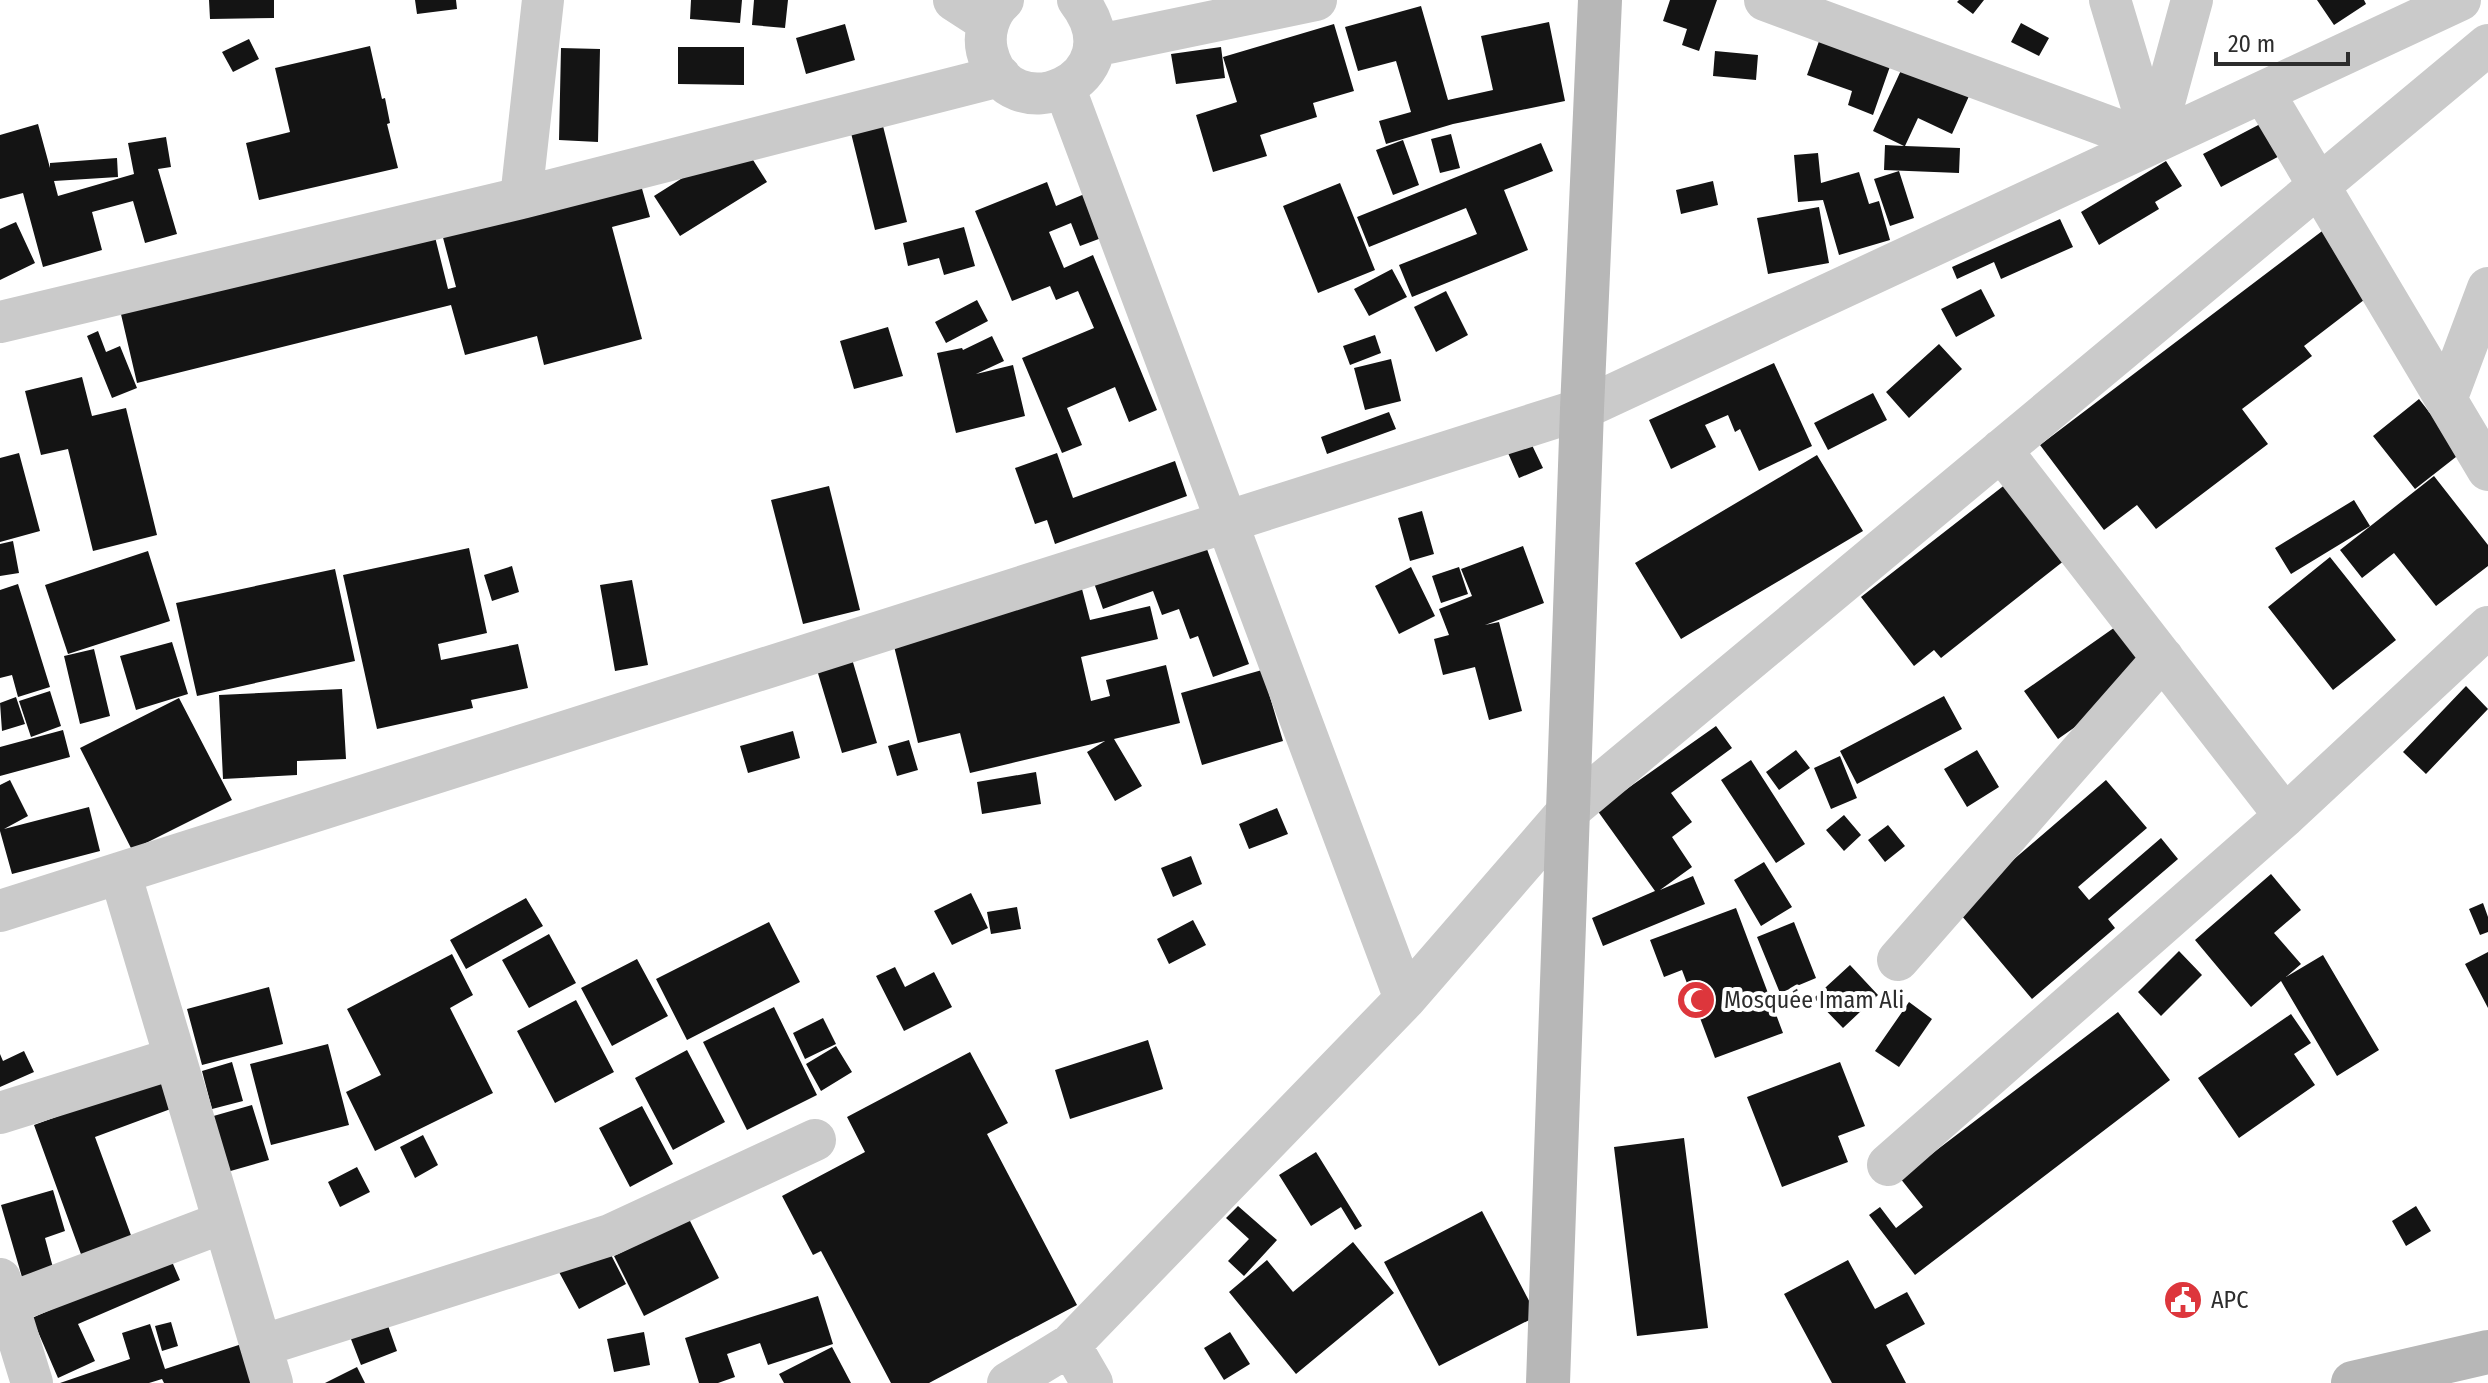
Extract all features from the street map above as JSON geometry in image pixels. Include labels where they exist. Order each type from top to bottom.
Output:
[{"type":"main road","points":[[1548,1383],[1582,409],[1600,0]]},
{"type":"main road","points":[[2353,1383],[2417,1376],[2488,1352]]},
{"type":"street","points":[[521,198],[543,0]]},
{"type":"street","points":[[954,0],[996,11],[985,41],[990,60],[1000,76],[1028,93],[1047,94],[1065,89],[1080,77],[1091,61],[1095,33],[1089,15],[1078,0]]},
{"type":"street","points":[[1094,46],[1316,0]]},
{"type":"street","points":[[1765,0],[2153,143]]},
{"type":"street","points":[[2110,0],[2153,143]]},
{"type":"street","points":[[2153,143],[2192,0]]},
{"type":"street","points":[[0,911],[1582,409],[2460,0]]},
{"type":"street","points":[[1008,1383],[1070,1345],[1405,999],[1568,811],[2488,45]]},
{"type":"street","points":[[0,322],[521,198],[1000,76]]},
{"type":"street","points":[[1065,89],[1405,999]]},
{"type":"street","points":[[2263,92],[2488,470]]},
{"type":"street","points":[[2446,400],[2488,288]]},
{"type":"street","points":[[2001,450],[2285,816]]},
{"type":"street","points":[[1888,1165],[2285,816],[2488,627]]},
{"type":"street","points":[[1898,960],[2163,658]]},
{"type":"street","points":[[120,873],[267,1364],[610,1235],[815,1140]]},
{"type":"street","points":[[0,1113],[175,1058]]},
{"type":"street","points":[[32,1383],[3,1296],[224,1222]]},
{"type":"street","points":[[1070,1345],[1092,1383]]},
{"type":"building","points":[[209,0],[274,0],[274,18],[210,19]]},
{"type":"building","points":[[415,0],[456,0],[457,9],[417,14]]},
{"type":"building","points":[[691,0],[742,0],[740,23],[690,19]]},
{"type":"building","points":[[754,0],[788,0],[785,28],[752,25]]},
{"type":"building","points":[[1670,0],[1717,0],[1699,51],[1682,45],[1687,29],[1663,21]]},
{"type":"building","points":[[1984,0],[1973,14],[1957,2]]},
{"type":"building","points":[[2317,0],[2364,0],[2366,4],[2334,25]]},
{"type":"building","points":[[1421,6],[1448,100],[1493,90],[1481,36],[1549,22],[1565,101],[1453,124],[1386,144],[1379,121],[1411,112],[1396,61],[1358,71],[1345,27]]},
{"type":"building","points":[[2021,23],[2049,38],[2039,56],[2011,42]]},
{"type":"building","points":[[845,24],[855,60],[806,74],[796,38]]},
{"type":"building","points":[[1334,24],[1354,91],[1313,103],[1317,117],[1260,135],[1267,156],[1213,172],[1196,115],[1237,102],[1223,57]]},
{"type":"building","points":[[1823,30],[1894,55],[1873,115],[1848,105],[1852,91],[1807,75]]},
{"type":"building","points":[[249,39],[259,59],[233,72],[222,52]]},
{"type":"building","points":[[370,46],[382,99],[385,98],[390,123],[387,124],[398,168],[259,200],[246,143],[290,132],[275,68]]},
{"type":"building","points":[[678,47],[744,47],[744,85],[678,84]]},
{"type":"building","points":[[1221,47],[1225,78],[1176,84],[1171,54]]},
{"type":"building","points":[[561,48],[600,49],[598,142],[559,140]]},
{"type":"building","points":[[1715,51],[1758,55],[1756,80],[1713,76]]},
{"type":"building","points":[[1903,66],[1969,96],[1952,134],[1918,118],[1905,146],[1960,148],[1959,173],[1884,170],[1885,145],[1904,146],[1873,131]]},
{"type":"building","points":[[2283,112],[2300,145],[2221,187],[2203,154]]},
{"type":"building","points":[[882,122],[907,222],[875,230],[850,129]]},
{"type":"building","points":[[38,124],[50,168],[50,163],[117,158],[118,177],[54,181],[58,196],[134,174],[128,143],[166,137],[171,167],[158,169],[177,234],[145,243],[133,201],[92,212],[102,250],[43,267],[23,193],[0,199],[0,135]]},
{"type":"building","points":[[1451,134],[1460,168],[1440,173],[1431,139]]},
{"type":"building","points":[[1403,140],[1419,185],[1393,195],[1376,150]]},
{"type":"building","points":[[741,141],[767,182],[680,236],[654,196]]},
{"type":"building","points":[[1541,143],[1553,171],[1504,190],[1528,250],[1412,297],[1399,265],[1477,234],[1466,208],[1369,247],[1357,217]]},
{"type":"building","points":[[1818,153],[1821,183],[1859,172],[1869,204],[1879,201],[1890,240],[1839,255],[1823,200],[1798,202],[1794,155]]},
{"type":"building","points":[[2166,161],[2182,186],[2155,202],[2159,209],[2099,245],[2081,212]]},
{"type":"building","points":[[1899,171],[1914,218],[1890,226],[1874,179]]},
{"type":"building","points":[[639,178],[650,217],[612,227],[642,339],[544,365],[537,336],[465,355],[451,305],[137,383],[120,310],[434,233],[448,289],[456,287],[441,230]]},
{"type":"building","points":[[1713,181],[1718,205],[1681,214],[1676,190]]},
{"type":"building","points":[[1047,182],[1056,206],[1094,190],[1112,234],[1080,246],[1071,223],[1049,232],[1064,268],[1093,255],[1157,410],[1129,422],[1115,387],[1067,408],[1082,445],[1062,453],[1022,358],[1094,328],[1078,291],[1056,300],[1050,286],[1012,301],[975,211]]},
{"type":"building","points":[[1340,183],[1375,270],[1318,293],[1283,206]]},
{"type":"building","points":[[1819,207],[1829,263],[1768,274],[1757,218]]},
{"type":"building","points":[[2342,216],[2390,280],[2304,346],[2312,356],[2242,409],[2268,444],[2156,529],[2137,505],[2104,530],[2040,445]]},
{"type":"building","points":[[2060,219],[2073,247],[2001,279],[1994,262],[1957,279],[1952,267]]},
{"type":"building","points":[[16,222],[35,263],[0,280],[0,229]]},
{"type":"building","points":[[964,227],[975,266],[944,275],[939,258],[908,266],[903,243]]},
{"type":"building","points":[[1392,269],[1407,297],[1369,316],[1354,289]]},
{"type":"building","points":[[1981,289],[1995,316],[1956,337],[1941,309]]},
{"type":"building","points":[[1446,291],[1468,335],[1436,352],[1414,307]]},
{"type":"building","points":[[977,300],[988,321],[946,343],[935,322]]},
{"type":"building","points":[[888,327],[903,376],[854,389],[840,341]]},
{"type":"building","points":[[98,331],[106,352],[120,346],[137,388],[112,398],[87,336]]},
{"type":"building","points":[[1375,335],[1381,353],[1350,365],[1343,346]]},
{"type":"building","points":[[992,336],[1004,361],[976,374],[1013,365],[1025,416],[956,433],[937,353],[963,350]]},
{"type":"building","points":[[1939,344],[1962,369],[1909,418],[1886,392]]},
{"type":"building","points":[[1391,359],[1401,401],[1365,410],[1354,368]]},
{"type":"building","points":[[1774,363],[1812,446],[1759,471],[1740,429],[1735,432],[1728,415],[1705,425],[1716,447],[1671,469],[1649,420]]},
{"type":"building","points":[[82,377],[92,416],[126,408],[157,535],[93,551],[68,449],[41,455],[25,391]]},
{"type":"building","points":[[1873,393],[1887,420],[1828,450],[1814,423]]},
{"type":"building","points":[[2419,399],[2461,453],[2415,489],[2373,436]]},
{"type":"building","points":[[1389,412],[1396,429],[1327,454],[1321,437]]},
{"type":"building","points":[[1531,443],[1543,468],[1519,478],[1508,453]]},
{"type":"building","points":[[19,453],[40,531],[0,542],[0,458]]},
{"type":"building","points":[[1057,453],[1073,498],[1175,461],[1187,496],[1055,544],[1047,520],[1035,524],[1015,468]]},
{"type":"building","points":[[1817,455],[1863,531],[1681,639],[1635,563]]},
{"type":"building","points":[[2020,473],[2079,549],[1941,658],[1934,650],[1914,666],[1861,597]]},
{"type":"building","points":[[2434,476],[2488,545],[2488,566],[2436,606],[2394,553],[2362,578],[2340,550]]},
{"type":"building","points":[[829,486],[860,610],[803,624],[771,500]]},
{"type":"building","points":[[2354,500],[2370,526],[2291,574],[2275,548]]},
{"type":"building","points":[[1422,511],[1434,554],[1410,561],[1398,518]]},
{"type":"building","points":[[13,541],[19,573],[0,576],[0,544]]},
{"type":"building","points":[[1204,541],[1249,664],[1213,677],[1198,636],[1190,639],[1179,609],[1162,615],[1153,591],[1103,609],[1093,580]]},
{"type":"building","points":[[1523,546],[1544,603],[1485,625],[1499,622],[1522,711],[1489,720],[1475,667],[1443,675],[1434,639],[1449,635],[1439,609],[1472,596],[1461,569]]},
{"type":"building","points":[[469,548],[487,633],[438,644],[441,660],[518,644],[528,688],[471,700],[473,708],[377,729],[343,575]]},
{"type":"building","points":[[148,551],[170,621],[68,654],[45,585]]},
{"type":"building","points":[[2330,557],[2396,640],[2333,690],[2268,607]]},
{"type":"building","points":[[512,566],[519,592],[492,601],[484,575]]},
{"type":"building","points":[[1411,567],[1435,616],[1399,634],[1375,586]]},
{"type":"building","points":[[1459,567],[1468,594],[1441,603],[1432,576]]},
{"type":"building","points":[[335,569],[355,661],[197,696],[176,603]]},
{"type":"building","points":[[632,580],[648,665],[615,671],[600,585]]},
{"type":"building","points":[[18,584],[50,687],[18,697],[12,675],[0,678],[0,590]]},
{"type":"building","points":[[1082,589],[1090,620],[1150,606],[1158,639],[1081,657],[1091,701],[1110,696],[1106,680],[1166,665],[1180,723],[1114,739],[1142,786],[1115,801],[1087,752],[1105,741],[970,773],[960,733],[918,743],[889,626]]},
{"type":"building","points":[[2118,625],[2152,673],[2058,739],[2024,691]]},
{"type":"building","points":[[172,642],[188,694],[136,710],[120,656]]},
{"type":"building","points":[[94,649],[110,716],[80,724],[64,656]]},
{"type":"building","points":[[852,659],[877,743],[842,753],[817,670]]},
{"type":"building","points":[[1262,670],[1283,741],[1202,765],[1181,693]]},
{"type":"building","points":[[2466,686],[2488,709],[2426,774],[2403,752]]},
{"type":"building","points":[[342,689],[346,759],[297,761],[297,775],[223,779],[219,695]]},
{"type":"building","points":[[50,691],[61,726],[31,737],[19,701]]},
{"type":"building","points":[[1944,696],[1962,729],[1857,784],[1840,751]]},
{"type":"building","points":[[16,697],[25,724],[2,731],[0,703]]},
{"type":"building","points":[[179,698],[232,800],[132,850],[80,748]]},
{"type":"building","points":[[1716,726],[1732,748],[1671,793],[1692,822],[1672,837],[1692,867],[1660,890],[1693,876],[1705,904],[1603,946],[1592,918],[1655,891],[1597,810]]},
{"type":"building","points":[[63,730],[70,757],[0,776],[0,747]]},
{"type":"building","points":[[793,731],[800,758],[748,773],[740,746]]},
{"type":"building","points":[[909,740],[918,770],[897,776],[888,746]]},
{"type":"building","points":[[1796,750],[1810,768],[1779,790],[1766,772]]},
{"type":"building","points":[[1977,750],[1999,787],[1967,807],[1944,769]]},
{"type":"building","points":[[1840,756],[1857,798],[1831,809],[1814,768]]},
{"type":"building","points":[[1751,760],[1805,844],[1776,863],[1721,780]]},
{"type":"building","points":[[1036,772],[1041,804],[982,814],[977,782]]},
{"type":"building","points":[[10,780],[28,816],[4,829],[89,807],[100,851],[12,874],[0,831],[0,785]]},
{"type":"building","points":[[2106,780],[2147,828],[2078,887],[2089,900],[2161,838],[2178,859],[2108,919],[2115,928],[2032,999],[1956,909]]},
{"type":"building","points":[[1277,808],[1288,834],[1249,849],[1239,824]]},
{"type":"building","points":[[1844,815],[1861,835],[1844,851],[1826,830]]},
{"type":"building","points":[[1888,825],[1905,846],[1885,862],[1868,840]]},
{"type":"building","points":[[1191,856],[1202,884],[1173,897],[1161,868]]},
{"type":"building","points":[[1764,862],[1792,907],[1761,926],[1734,880]]},
{"type":"building","points":[[2271,874],[2301,910],[2274,933],[2301,964],[2286,977],[2323,955],[2379,1050],[2337,1076],[2281,981],[2251,1007],[2195,940]]},
{"type":"building","points":[[971,893],[988,928],[952,945],[934,911]]},
{"type":"building","points":[[526,898],[543,926],[466,969],[450,940]]},
{"type":"building","points":[[2483,903],[2488,917],[2488,932],[2480,935],[2469,909]]},
{"type":"building","points":[[1017,907],[1021,929],[991,934],[987,912]]},
{"type":"building","points":[[1736,908],[1783,1033],[1715,1058],[1682,970],[1664,977],[1650,940]]},
{"type":"building","points":[[1193,920],[1206,945],[1169,964],[1157,939]]},
{"type":"building","points":[[769,922],[800,982],[687,1040],[656,979]]},
{"type":"building","points":[[1794,922],[1816,978],[1780,993],[1757,937]]},
{"type":"building","points":[[549,934],[576,983],[529,1008],[502,960]]},
{"type":"building","points":[[2179,951],[2202,975],[2161,1016],[2138,992]]},
{"type":"building","points":[[2488,952],[2488,1008],[2465,964]]},
{"type":"building","points":[[452,954],[473,995],[450,1008],[493,1093],[375,1151],[346,1092],[381,1075],[347,1009]]},
{"type":"building","points":[[637,959],[668,1016],[612,1046],[581,988]]},
{"type":"building","points":[[1850,965],[1878,995],[1843,1028],[1814,998]]},
{"type":"building","points":[[895,967],[905,987],[934,972],[952,1007],[904,1031],[876,976]]},
{"type":"building","points":[[269,987],[283,1044],[202,1065],[187,1009]]},
{"type":"building","points":[[576,1000],[614,1072],[555,1103],[517,1031]]},
{"type":"building","points":[[1909,1002],[1932,1019],[1899,1067],[1875,1051]]},
{"type":"building","points":[[774,1007],[817,1095],[747,1130],[703,1042]]},
{"type":"building","points":[[2118,1012],[2170,1080],[1915,1275],[1869,1215],[1880,1207],[1896,1228],[1923,1207],[1900,1178]]},
{"type":"building","points":[[2291,1014],[2311,1043],[2294,1054],[2315,1085],[2239,1138],[2198,1078]]},
{"type":"building","points":[[823,1018],[836,1044],[805,1059],[793,1033]]},
{"type":"building","points":[[1148,1040],[1163,1089],[1070,1119],[1055,1070]]},
{"type":"building","points":[[328,1044],[349,1125],[271,1145],[250,1064]]},
{"type":"building","points":[[836,1046],[852,1072],[821,1091],[806,1064]]},
{"type":"building","points":[[687,1050],[725,1122],[673,1150],[635,1078]]},
{"type":"building","points":[[24,1051],[34,1072],[0,1087],[0,1054],[3,1061]]},
{"type":"building","points":[[970,1052],[1008,1123],[987,1134],[1077,1305],[929,1383],[891,1383],[821,1251],[813,1255],[782,1196],[865,1152],[847,1117]]},
{"type":"building","points":[[232,1062],[243,1101],[212,1109],[202,1071]]},
{"type":"building","points":[[1840,1062],[1865,1126],[1838,1136],[1848,1162],[1782,1187],[1747,1097]]},
{"type":"building","points":[[165,1077],[176,1107],[95,1137],[132,1238],[82,1257],[34,1125]]},
{"type":"building","points":[[252,1105],[269,1160],[227,1172],[210,1117]]},
{"type":"building","points":[[642,1106],[673,1164],[630,1187],[599,1128]]},
{"type":"building","points":[[423,1135],[438,1165],[415,1178],[400,1147]]},
{"type":"building","points":[[1684,1138],[1708,1328],[1637,1336],[1614,1147]]},
{"type":"building","points":[[1316,1152],[1362,1226],[1355,1230],[1341,1207],[1311,1226],[1279,1175]]},
{"type":"building","points":[[357,1167],[370,1192],[340,1207],[328,1182]]},
{"type":"building","points":[[53,1190],[65,1231],[45,1238],[55,1275],[24,1284],[1,1205]]},
{"type":"building","points":[[1238,1206],[1277,1240],[1244,1276],[1228,1261],[1249,1239],[1226,1218]]},
{"type":"building","points":[[2416,1206],[2431,1231],[2406,1246],[2392,1221]]},
{"type":"building","points":[[1482,1211],[1537,1316],[1439,1366],[1384,1262]]},
{"type":"building","points":[[689,1219],[719,1278],[644,1316],[614,1256]]},
{"type":"building","points":[[1353,1242],[1394,1293],[1296,1374],[1229,1292],[1267,1260],[1293,1292]]},
{"type":"building","points":[[607,1247],[626,1284],[579,1309],[559,1272]]},
{"type":"building","points":[[170,1257],[180,1280],[78,1324],[95,1361],[58,1378],[32,1318]]},
{"type":"building","points":[[1848,1260],[1875,1309],[1907,1292],[1925,1324],[1886,1345],[1906,1383],[1832,1383],[1784,1294]]},
{"type":"building","points":[[818,1296],[833,1344],[768,1365],[760,1343],[727,1354],[735,1377],[718,1383],[699,1383],[685,1338]]},
{"type":"building","points":[[386,1320],[397,1351],[361,1365],[349,1334]]},
{"type":"building","points":[[171,1322],[178,1346],[162,1351],[155,1326]]},
{"type":"building","points":[[150,1324],[165,1369],[251,1341],[265,1383],[164,1383],[162,1379],[149,1383],[60,1383],[130,1359],[122,1333]]},
{"type":"building","points":[[644,1332],[650,1365],[614,1372],[607,1339]]},
{"type":"building","points":[[1230,1332],[1250,1364],[1224,1380],[1204,1348]]},
{"type":"building","points":[[832,1347],[851,1383],[784,1383],[779,1374]]},
{"type":"building","points":[[357,1367],[365,1383],[325,1383]]},
{"type":"place","name":"Mosquée Imam Ali","points":[[1696,1000]]},
{"type":"place","name":"APC","points":[[2183,1300]]}]
